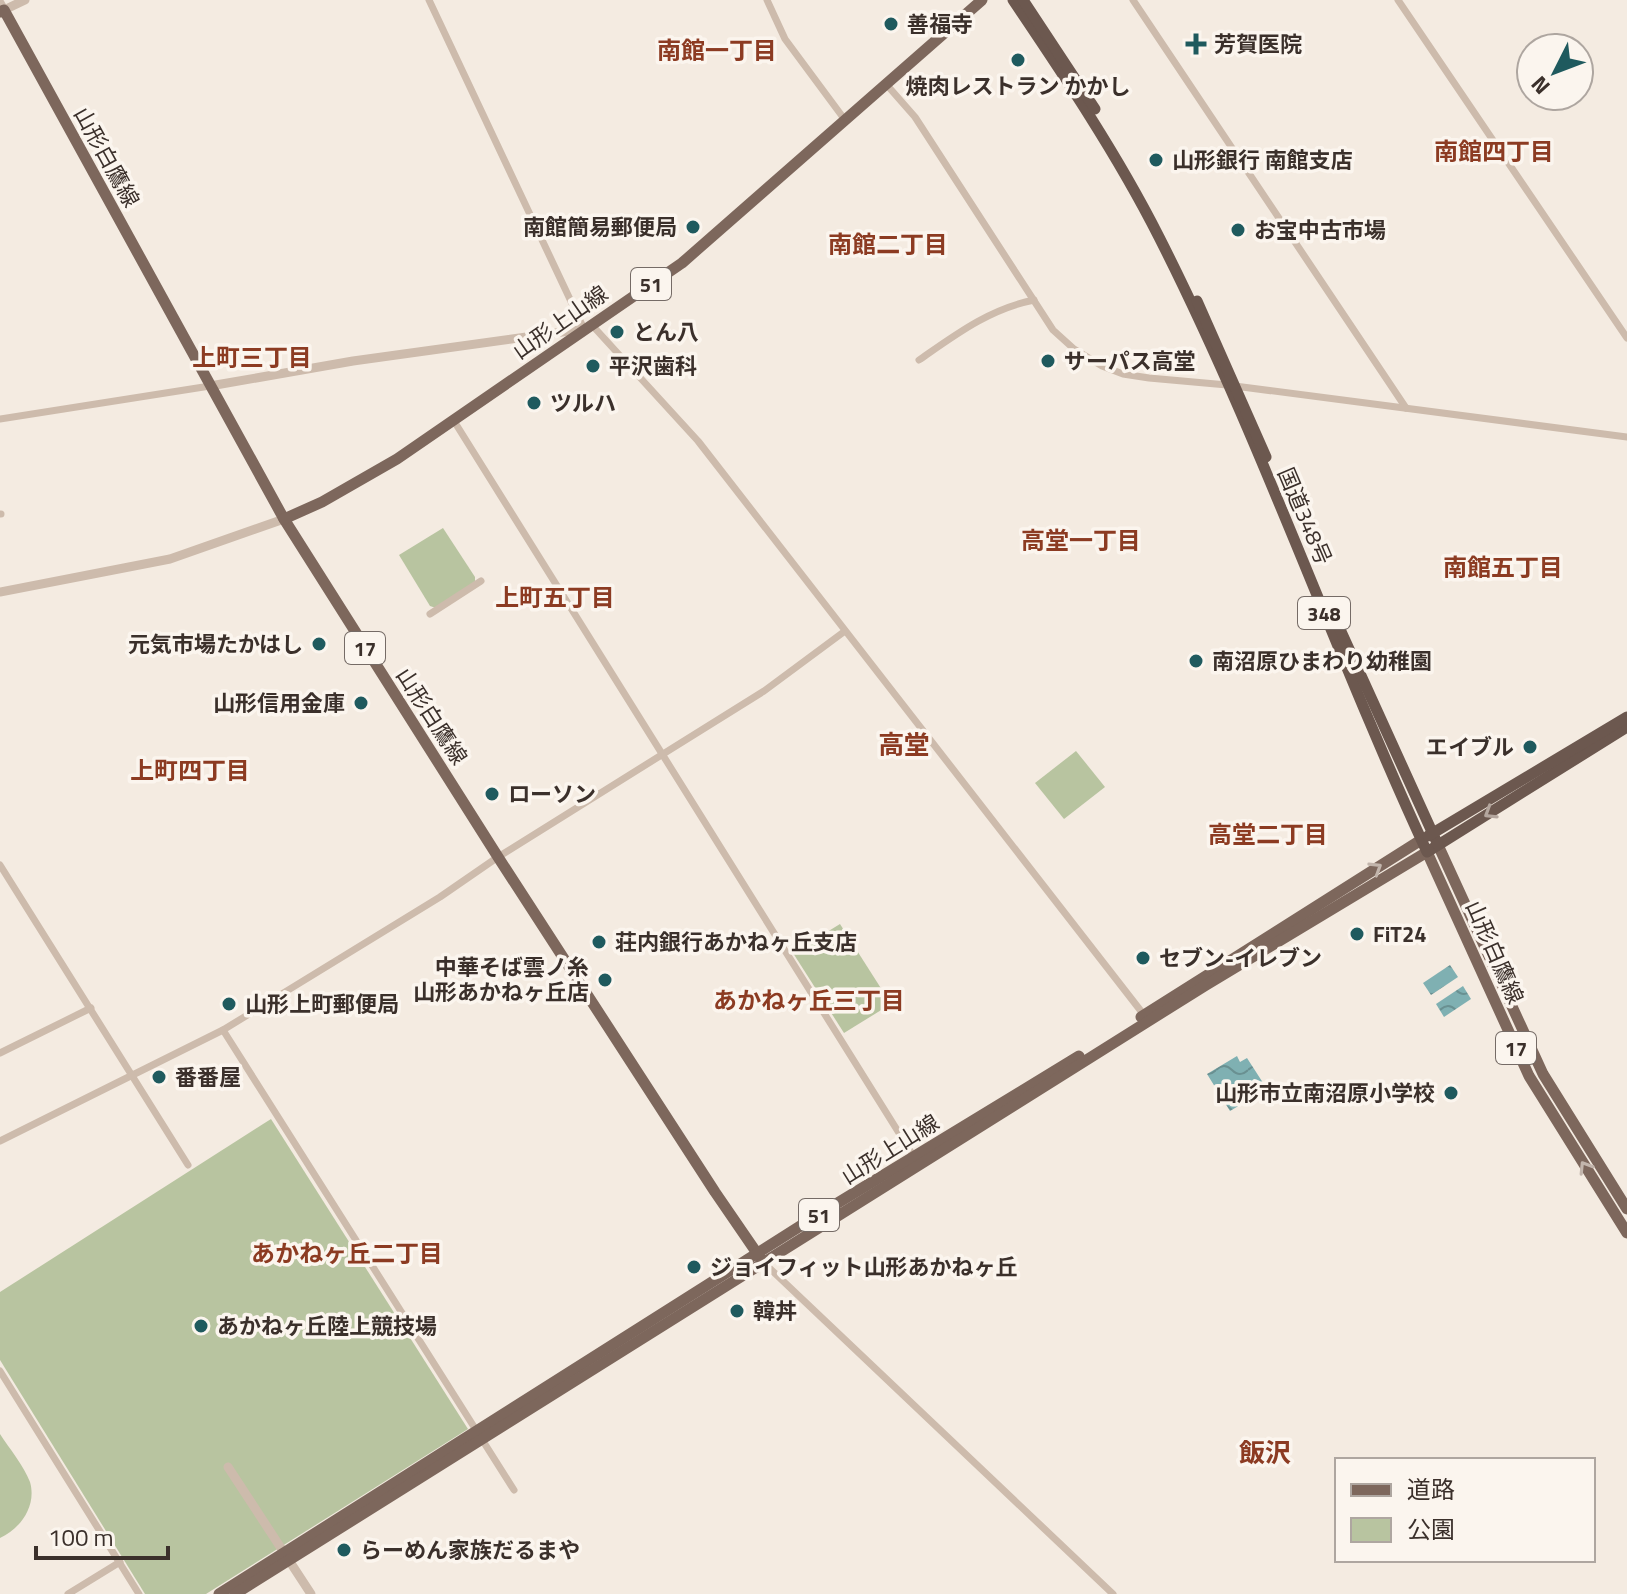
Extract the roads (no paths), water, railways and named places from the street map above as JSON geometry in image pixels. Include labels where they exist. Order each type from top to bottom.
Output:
[{"type":"highway","name":"国道348号","points":[[1013,0],[1096,123],[1155,229],[1232,386],[1424,846]]},
{"type":"highway","name":"国道348号","points":[[1023,0],[1102,120],[1160,225],[1433,833]]},
{"type":"highway","points":[[1424,846],[1433,833],[1627,717]]},
{"type":"highway","points":[[1424,846],[1438,845],[1627,727]]},
{"type":"highway","name":"348","points":[[1433,833],[1438,845]]},
{"type":"main road","name":"山形上山線","points":[[284,519],[322,502],[397,459],[682,263],[982,0]]},
{"type":"main road","name":"山形白鷹線","points":[[1,8],[284,519],[498,857],[760,1258]]},
{"type":"main road","name":"山形白鷹線","points":[[1438,845],[1543,1074],[1627,1209]]},
{"type":"main road","name":"山形白鷹線","points":[[1424,846],[1529,1076],[1627,1233]]},
{"type":"main road","name":"山形上山線","points":[[760,1258],[914,1157],[1424,846]]},
{"type":"main road","name":"山形上山線","points":[[235,1594],[288,1556],[760,1258],[1219,977],[1424,846]]},
{"type":"main road","name":"山形上山線","points":[[219,1594],[288,1556]]},
{"type":"street","points":[[1,8],[25,0]]},
{"type":"street","points":[[429,0],[588,326],[698,441],[1144,1015]]},
{"type":"street","points":[[767,0],[785,39],[845,120]]},
{"type":"street","points":[[1133,0],[1406,408]]},
{"type":"street","points":[[1398,0],[1627,338]]},
{"type":"street","points":[[886,84],[915,117],[1053,330],[1102,366],[1123,374],[1149,378],[1627,437]]},
{"type":"street","points":[[919,360],[989,314],[1034,300]]},
{"type":"street","points":[[0,419],[588,326]]},
{"type":"street","points":[[454,421],[914,1157]]},
{"type":"street","points":[[0,592],[170,559],[284,519]]},
{"type":"street","points":[[430,614],[481,581]]},
{"type":"street","points":[[0,1141],[223,1030],[440,897],[498,857],[764,691],[845,631]]},
{"type":"street","points":[[0,865],[188,1165]]},
{"type":"street","points":[[0,1053],[91,1008]]},
{"type":"street","points":[[223,1030],[514,1490]]},
{"type":"street","points":[[760,1258],[1113,1594]]},
{"type":"street","points":[[0,1371],[139,1594]]},
{"type":"street","points":[[228,1467],[311,1594]]},
{"type":"street","points":[[68,1594],[120,1562]]},
{"type":"water","points":[[1450,965],[1458,977],[1431,995],[1423,983]]},
{"type":"water","points":[[1463,986],[1471,999],[1444,1017],[1436,1004]]},
{"type":"water","points":[[1237,1056],[1240,1062],[1247,1058],[1267,1089],[1230,1111],[1207,1074]]},
{"type":"place","name":"善福寺","points":[[891,24]]},
{"type":"place","name":"芳賀医院","points":[[1196,44]]},
{"type":"place","name":"焼肉レストラン かかし","points":[[1018,60]]},
{"type":"place","name":"山形銀行 南館支店","points":[[1156,160]]},
{"type":"place","name":"南館簡易郵便局","points":[[693,227]]},
{"type":"place","name":"お宝中古市場","points":[[1238,230]]},
{"type":"place","name":"とん八","points":[[617,332]]},
{"type":"place","name":"サーパス高堂","points":[[1048,361]]},
{"type":"place","name":"平沢歯科","points":[[593,366]]},
{"type":"place","name":"ツルハ","points":[[534,403]]},
{"type":"place","name":"元気市場たかはし","points":[[319,644]]},
{"type":"place","name":"南沼原ひまわり幼稚園","points":[[1196,661]]},
{"type":"place","name":"山形信用金庫","points":[[361,703]]},
{"type":"place","name":"エイブル","points":[[1530,747]]},
{"type":"place","name":"ローソン","points":[[492,794]]},
{"type":"place","name":"FiT24","points":[[1357,934]]},
{"type":"place","name":"荘内銀行あかねヶ丘支店","points":[[599,942]]},
{"type":"place","name":"セブン-イレブン","points":[[1143,958]]},
{"type":"place","name":"中華そば雲ノ糸 山形あかねヶ丘店","points":[[605,980]]},
{"type":"place","name":"山形上町郵便局","points":[[229,1004]]},
{"type":"place","name":"番番屋","points":[[159,1077]]},
{"type":"place","name":"山形市立南沼原小学校","points":[[1451,1093]]},
{"type":"place","name":"ジョイフィット山形あかねヶ丘","points":[[694,1267]]},
{"type":"place","name":"韓丼","points":[[737,1311]]},
{"type":"place","name":"あかねヶ丘陸上競技場","points":[[201,1326]]},
{"type":"place","name":"らーめん家族だるまや","points":[[344,1550]]},
{"type":"district","name":"南館一丁目","points":[[717,50]]},
{"type":"district","name":"南館四丁目","points":[[1494,151]]},
{"type":"district","name":"南館二丁目","points":[[888,244]]},
{"type":"district","name":"上町三丁目","points":[[252,357]]},
{"type":"district","name":"高堂一丁目","points":[[1081,540]]},
{"type":"district","name":"南館五丁目","points":[[1503,567]]},
{"type":"district","name":"上町五丁目","points":[[555,597]]},
{"type":"district","name":"高堂","points":[[904,744]]},
{"type":"district","name":"上町四丁目","points":[[190,770]]},
{"type":"district","name":"高堂二丁目","points":[[1268,834]]},
{"type":"district","name":"あかねヶ丘三丁目","points":[[809,1000]]},
{"type":"district","name":"あかねヶ丘二丁目","points":[[347,1253]]},
{"type":"district","name":"飯沢","points":[[1265,1452]]}]
